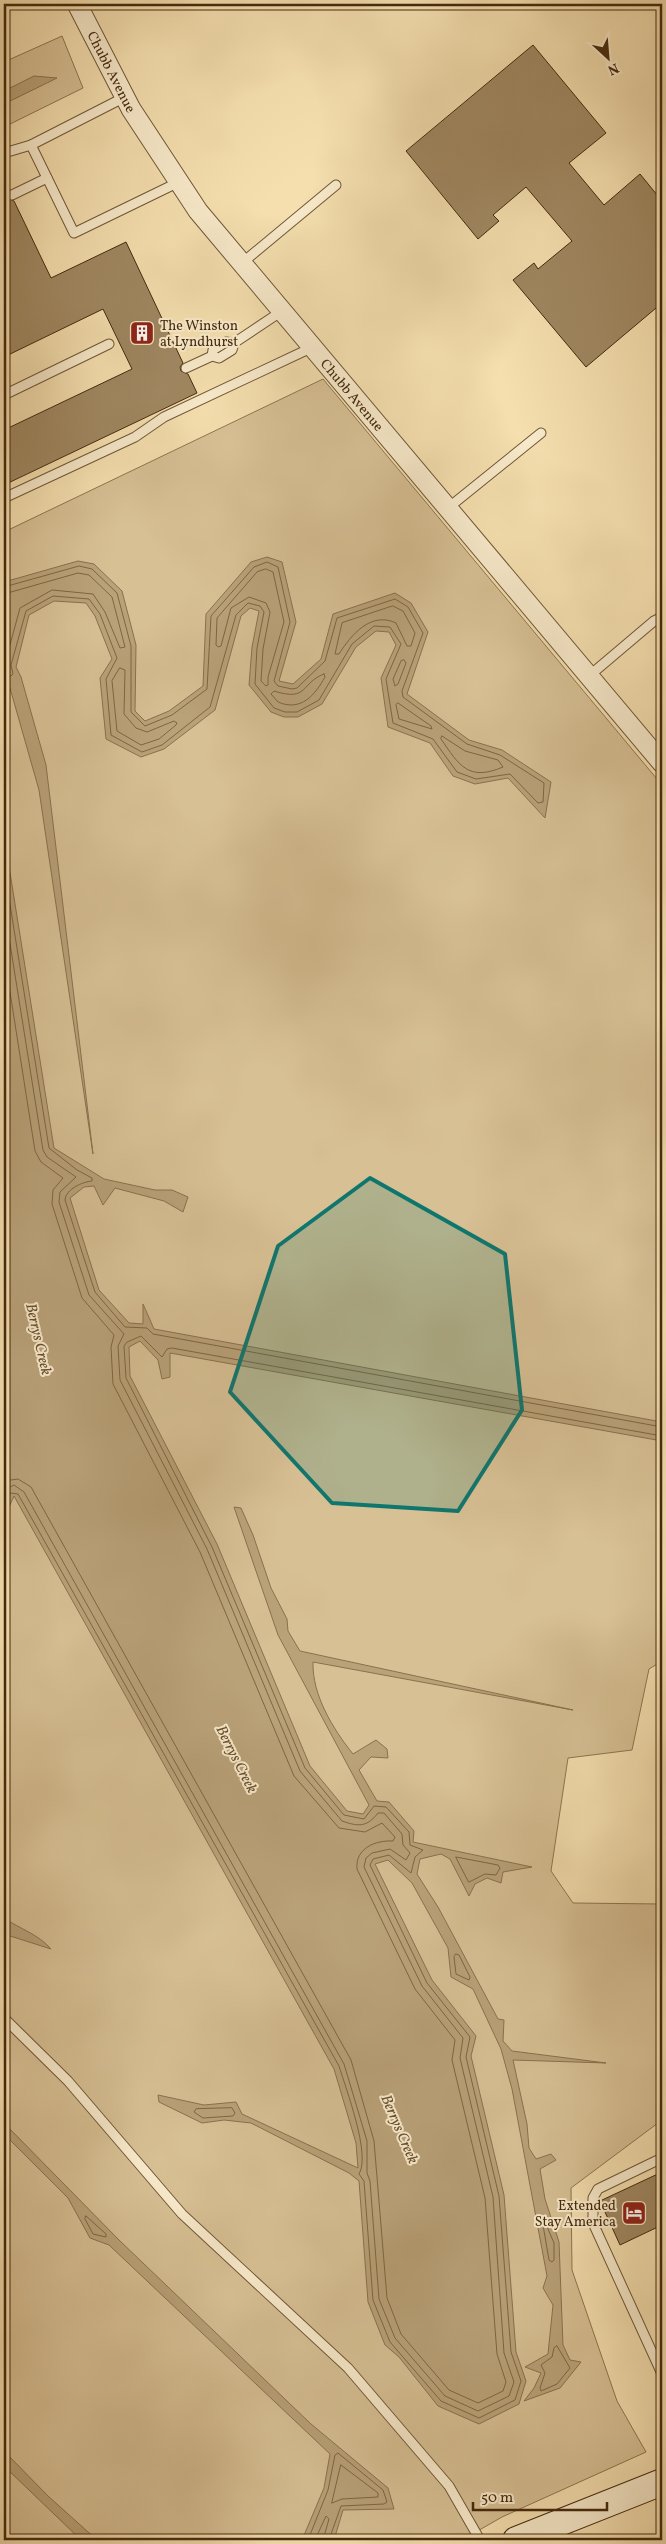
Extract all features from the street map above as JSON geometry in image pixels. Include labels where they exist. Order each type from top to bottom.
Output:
[{"type":"street","name":"Chubb Avenue","points":[[77,4],[125,97],[198,211],[662,763]]},
{"type":"street","points":[[516,2540],[662,2482]]},
{"type":"lane","points":[[4,152],[30,145],[125,97]]},
{"type":"lane","points":[[30,145],[74,233],[179,182]]},
{"type":"lane","points":[[12,195],[48,178]]},
{"type":"lane","points":[[242,263],[336,185]]},
{"type":"lane","points":[[186,368],[212,356],[218,358],[232,350],[234,343],[282,310]]},
{"type":"lane","points":[[4,394],[109,344]]},
{"type":"lane","points":[[4,498],[135,437],[164,417],[313,347]]},
{"type":"lane","points":[[448,508],[541,432]]},
{"type":"lane","points":[[589,676],[654,621],[662,617]]},
{"type":"lane","points":[[4,2018],[68,2081],[182,2214],[348,2368],[449,2486],[480,2540]]},
{"type":"lane","points":[[662,2158],[598,2189],[593,2198],[593,2224],[662,2374]]},
{"type":"highlighted area","points":[[370,1178],[505,1254],[522,1410],[458,1511],[332,1503],[230,1392],[278,1246]]},
{"type":"shaded area","points":[[62,36],[83,88],[4,127],[4,62]]},
{"type":"shaded area","points":[[323,379],[662,785],[662,1661],[649,1669],[632,1750],[568,1758],[551,1871],[573,1903],[661,1904],[662,1907],[662,2120],[571,2188],[572,2270],[617,2401],[646,2452],[502,2517],[462,2540],[4,2540],[4,532]]},
{"type":"water","points":[[34,76],[57,78],[4,104],[4,91]]},
{"type":"water","points":[[267,557],[282,562],[296,622],[279,681],[293,684],[321,659],[333,614],[395,593],[411,603],[428,632],[407,694],[469,740],[502,750],[551,782],[545,818],[508,778],[475,784],[453,776],[430,743],[388,727],[381,678],[396,645],[389,632],[376,631],[356,647],[322,704],[298,717],[284,717],[271,712],[249,685],[252,647],[259,611],[250,608],[241,616],[215,710],[164,749],[141,757],[106,739],[100,678],[112,659],[95,616],[86,603],[54,601],[29,615],[16,667],[21,677],[46,765],[93,1154],[39,790],[8,681],[4,677],[4,582],[78,561],[94,564],[122,591],[136,645],[135,711],[145,721],[169,711],[203,686],[206,614],[251,562]]},
{"type":"water","name":"Berrys Creek","points":[[4,835],[54,1148],[104,1179],[155,1190],[172,1190],[188,1197],[183,1212],[164,1201],[115,1188],[103,1205],[94,1186],[84,1187],[70,1198],[99,1290],[129,1323],[143,1324],[143,1304],[154,1329],[662,1422],[662,1441],[170,1353],[170,1377],[162,1379],[158,1360],[140,1341],[129,1347],[130,1376],[217,1544],[310,1766],[347,1811],[363,1814],[369,1805],[278,1635],[234,1507],[241,1508],[253,1535],[271,1588],[287,1619],[288,1631],[300,1651],[573,1710],[313,1662],[316,1687],[325,1711],[338,1734],[353,1754],[376,1740],[387,1749],[388,1758],[371,1757],[359,1770],[377,1801],[389,1802],[414,1831],[413,1842],[532,1867],[503,1872],[501,1883],[487,1878],[475,1884],[469,1896],[450,1859],[441,1854],[420,1859],[417,1874],[438,1907],[498,2019],[504,2020],[503,2041],[512,2051],[606,2063],[513,2060],[527,2124],[529,2148],[536,2159],[551,2154],[556,2160],[540,2169],[545,2199],[559,2242],[563,2345],[570,2360],[581,2362],[560,2388],[524,2401],[534,2388],[541,2373],[525,2367],[548,2354],[553,2305],[543,2288],[547,2276],[512,2089],[501,2049],[473,1989],[451,1977],[448,1948],[412,1883],[388,1860],[375,1864],[432,1980],[476,2036],[471,2056],[504,2195],[516,2352],[526,2381],[519,2404],[479,2424],[438,2406],[399,2357],[385,2345],[368,2302],[359,2181],[349,2173],[251,2123],[224,2120],[202,2123],[159,2102],[158,2095],[204,2105],[236,2102],[242,2114],[358,2168],[356,2143],[334,2069],[14,1496],[4,1518]]},
{"type":"water","points":[[4,1918],[35,1936],[51,1949],[4,1934]]},
{"type":"water","points":[[4,2123],[119,2240],[311,2424],[388,2488],[394,2509],[343,2510],[334,2540],[302,2540],[324,2488],[330,2454],[109,2245],[90,2238],[68,2198],[4,2134]]},
{"type":"water","points":[[4,2451],[48,2496],[97,2540],[81,2540],[4,2466]]},
{"type":"building","points":[[533,45],[606,133],[569,163],[604,205],[640,174],[662,201],[662,303],[586,367],[513,280],[534,263],[538,269],[572,241],[526,187],[493,215],[499,221],[478,239],[406,151]]},
{"type":"building","name":"The Winston at Lyndhurst","points":[[4,179],[9,190],[6,197],[14,201],[51,278],[126,242],[183,363],[180,367],[181,371],[188,374],[197,393],[4,485],[4,430],[132,369],[103,309],[4,357]]},
{"type":"building","name":"Extended Stay America","points":[[662,2172],[662,2225],[620,2245],[600,2201]]},
{"type":"railway","points":[[4,2535],[9,2540]]},
{"type":"place","name":"The Winston at Lyndhurst","points":[[142,333]]},
{"type":"place","name":"Extended Stay America","points":[[634,2213]]}]
